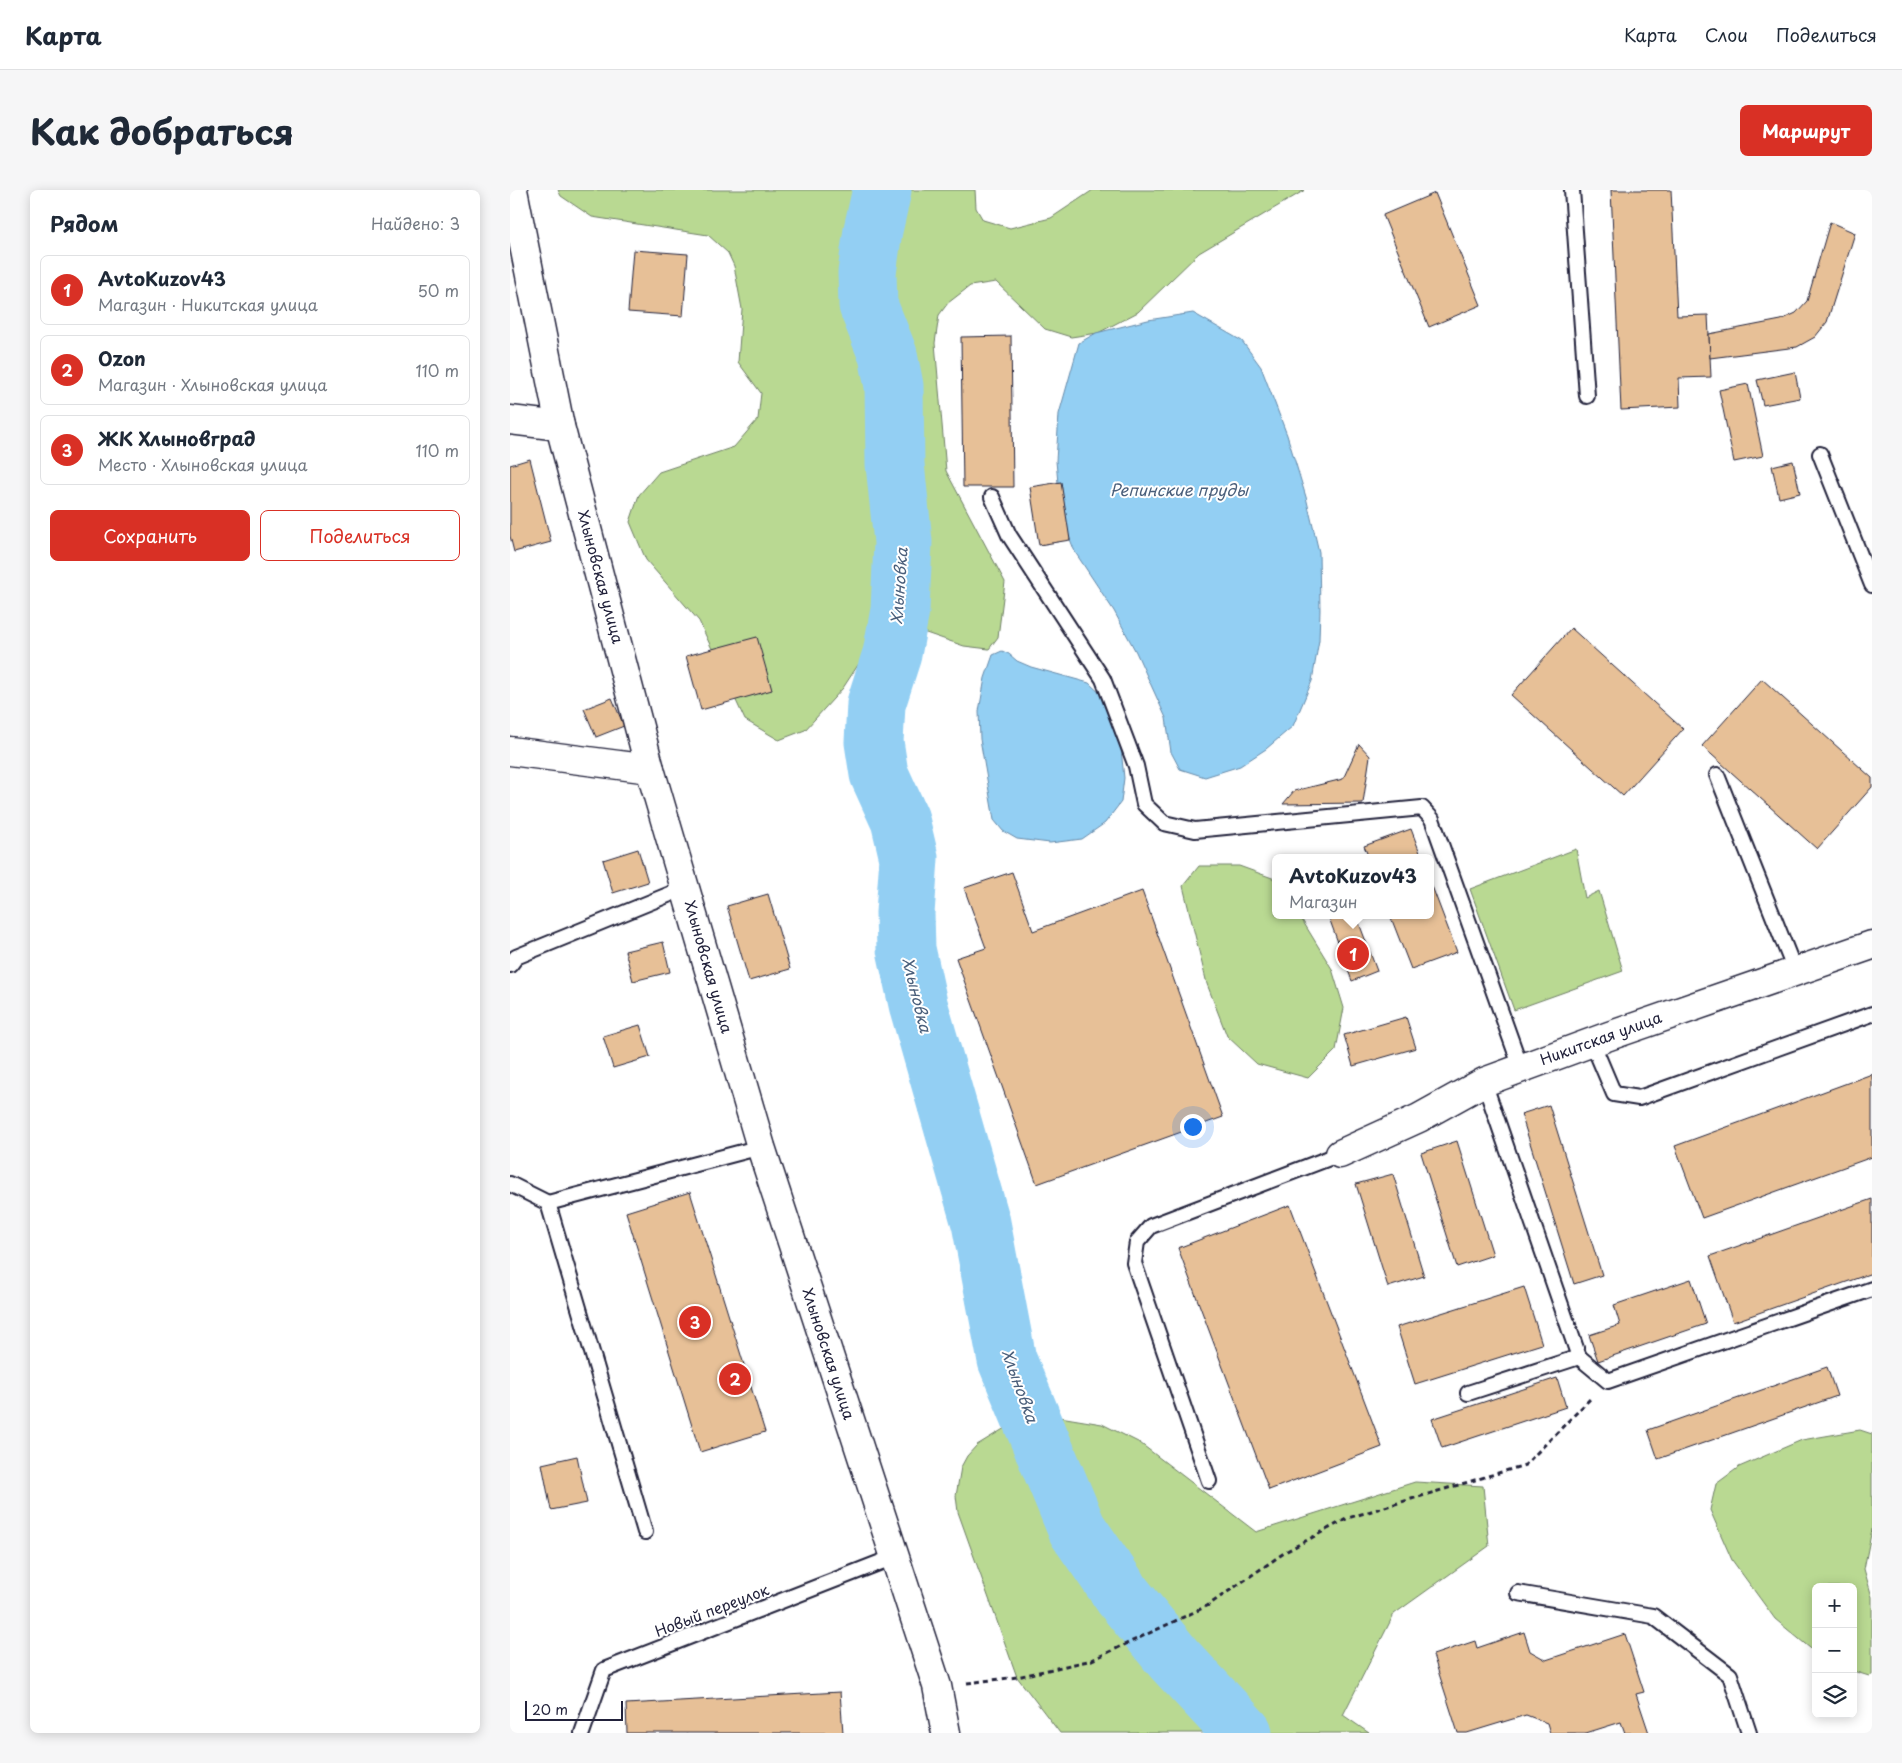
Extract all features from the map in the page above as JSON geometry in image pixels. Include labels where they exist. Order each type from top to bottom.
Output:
[{"type":"street","name":"Хлыновская улица","points":[[513,190],[560,426],[650,769],[761,1147],[937,1686],[946,1733]]},
{"type":"street","points":[[510,420],[560,426]]},
{"type":"street","points":[[510,751],[650,769]]},
{"type":"street","name":"Никитская улица","points":[[1340,1154],[1419,1118],[1484,1082],[1592,1042],[1872,945]]},
{"type":"lane","points":[[1572,190],[1587,396]]},
{"type":"lane","points":[[1820,454],[1872,585]]},
{"type":"lane","points":[[992,497],[1009,536],[1103,679],[1136,766],[1144,804],[1164,823],[1195,830],[1422,808],[1432,819],[1521,1068]]},
{"type":"lane","points":[[1717,775],[1795,971]]},
{"type":"lane","points":[[512,960],[685,888]]},
{"type":"lane","points":[[1592,1042],[1614,1094],[1639,1098],[1872,1014]]},
{"type":"lane","points":[[1484,1082],[1579,1357],[1608,1381],[1872,1289]]},
{"type":"lane","points":[[510,1184],[548,1203],[761,1147]]},
{"type":"lane","points":[[1208,1481],[1134,1263],[1137,1242],[1151,1226],[1340,1154]]},
{"type":"lane","points":[[548,1203],[645,1532]]},
{"type":"lane","points":[[1468,1393],[1579,1357]]},
{"type":"lane","name":"Новый переулок","points":[[582,1733],[604,1670],[894,1558]]},
{"type":"lane","points":[[1518,1593],[1653,1616],[1730,1674],[1749,1733]]},
{"type":"path","points":[[937,1686],[1017,1677],[1092,1660],[1207,1606],[1287,1551],[1348,1518],[1525,1465],[1608,1381]]},
{"type":"green space","points":[[558,190],[975,190],[976,208],[983,220],[1010,228],[1051,218],[1093,190],[1305,190],[1199,253],[1138,312],[1098,333],[1071,337],[1045,329],[996,282],[970,286],[948,303],[939,315],[935,343],[946,471],[1005,582],[998,637],[989,649],[964,646],[926,633],[884,635],[873,642],[843,688],[805,730],[779,740],[745,720],[699,621],[646,560],[630,522],[639,495],[659,472],[734,447],[758,419],[761,393],[738,362],[742,309],[734,266],[728,253],[708,235],[592,217],[561,196]]},
{"type":"green space","points":[[1576,849],[1585,898],[1599,891],[1623,971],[1514,1010],[1470,889]]},
{"type":"green space","points":[[1199,866],[1239,866],[1272,878],[1272,919],[1301,919],[1332,969],[1344,1008],[1336,1050],[1308,1078],[1257,1064],[1227,1036],[1207,984],[1183,886]]},
{"type":"green space","points":[[1048,1415],[1102,1424],[1140,1443],[1256,1532],[1415,1482],[1483,1486],[1489,1546],[1394,1614],[1343,1715],[1369,1733],[1060,1733],[1017,1677],[958,1512],[956,1496],[961,1467],[967,1456],[977,1445],[1010,1425]]},
{"type":"green space","points":[[1860,1430],[1872,1434],[1872,1529],[1864,1569],[1872,1597],[1872,1675],[1869,1676],[1857,1672],[1857,1583],[1812,1583],[1812,1650],[1775,1619],[1732,1560],[1710,1510],[1716,1484],[1739,1467],[1802,1440]]},
{"type":"water","name":"Репинские пруды","points":[[1193,313],[1242,341],[1261,367],[1287,435],[1306,497],[1319,552],[1319,640],[1312,681],[1293,726],[1266,749],[1240,766],[1205,777],[1180,769],[1171,752],[1166,718],[1136,652],[1114,611],[1075,552],[1061,516],[1056,461],[1059,414],[1079,343],[1096,333],[1148,320]]},
{"type":"water","points":[[1002,651],[1017,661],[1031,667],[1089,683],[1105,698],[1120,739],[1124,778],[1121,802],[1105,823],[1082,839],[1050,843],[1017,839],[1003,831],[994,820],[980,739],[979,711],[985,678],[993,655]]},
{"type":"building","points":[[1611,190],[1671,190],[1677,316],[1708,315],[1711,377],[1679,378],[1680,407],[1621,410]]},
{"type":"building","points":[[1435,193],[1481,305],[1429,327],[1383,215]]},
{"type":"building","points":[[1830,222],[1855,233],[1827,322],[1815,337],[1797,347],[1710,358],[1709,334],[1781,320],[1796,313],[1807,301]]},
{"type":"building","points":[[633,250],[688,254],[683,316],[628,312]]},
{"type":"building","points":[[1011,336],[1013,487],[963,487],[961,337]]},
{"type":"building","points":[[1795,372],[1800,398],[1763,405],[1757,380]]},
{"type":"building","points":[[1748,384],[1763,456],[1734,462],[1719,390]]},
{"type":"building","points":[[530,459],[551,542],[514,552],[510,536],[510,465]]},
{"type":"building","points":[[1793,461],[1800,493],[1779,498],[1772,466]]},
{"type":"building","points":[[1061,482],[1070,540],[1039,545],[1030,487]]},
{"type":"building","points":[[1571,628],[1683,729],[1623,796],[1511,695]]},
{"type":"building","points":[[757,637],[772,690],[701,710],[686,656]]},
{"type":"building","points":[[1762,679],[1872,778],[1872,787],[1817,849],[1702,746]]},
{"type":"building","points":[[612,698],[624,726],[596,737],[584,709]]},
{"type":"building","points":[[1359,744],[1370,756],[1363,803],[1283,804],[1294,791],[1343,779]]},
{"type":"building","points":[[1411,829],[1420,854],[1367,854],[1364,846]]},
{"type":"building","points":[[638,849],[648,882],[613,893],[603,860]]},
{"type":"building","points":[[1012,872],[1033,931],[1142,891],[1223,1117],[1037,1184],[956,958],[986,948],[964,888]]},
{"type":"building","points":[[1434,892],[1457,952],[1411,969],[1392,919],[1434,919]]},
{"type":"building","points":[[768,894],[790,969],[749,981],[727,906]]},
{"type":"building","points":[[1329,919],[1358,919],[1377,971],[1352,981]]},
{"type":"building","points":[[663,942],[670,972],[633,981],[625,951]]},
{"type":"building","points":[[1406,1017],[1416,1048],[1353,1066],[1344,1035]]},
{"type":"building","points":[[640,1025],[650,1057],[613,1068],[603,1036]]},
{"type":"building","points":[[1872,1074],[1872,1157],[1702,1218],[1675,1146]]},
{"type":"building","points":[[1549,1105],[1602,1275],[1574,1284],[1521,1114]]},
{"type":"building","points":[[1457,1141],[1493,1255],[1457,1267],[1421,1153]]},
{"type":"building","points":[[1393,1174],[1424,1276],[1388,1287],[1356,1184]]},
{"type":"building","points":[[690,1192],[765,1432],[700,1452],[626,1212]]},
{"type":"building","points":[[1872,1199],[1872,1273],[1733,1322],[1710,1256]]},
{"type":"building","points":[[1290,1205],[1382,1447],[1269,1490],[1178,1248]]},
{"type":"building","points":[[1691,1279],[1706,1324],[1598,1361],[1589,1335],[1620,1325],[1614,1305]]},
{"type":"building","points":[[1524,1287],[1542,1344],[1415,1384],[1397,1327]]},
{"type":"building","points":[[1827,1367],[1837,1396],[1658,1459],[1648,1430]]},
{"type":"building","points":[[1557,1378],[1566,1407],[1442,1448],[1432,1419]]},
{"type":"building","points":[[577,1456],[587,1503],[551,1510],[542,1464]]},
{"type":"building","points":[[1524,1632],[1530,1651],[1546,1660],[1625,1634],[1644,1692],[1636,1694],[1649,1733],[1625,1733],[1621,1722],[1586,1733],[1550,1733],[1547,1723],[1526,1715],[1467,1733],[1458,1733],[1433,1655],[1475,1641],[1477,1648]]},
{"type":"building","points":[[840,1692],[843,1733],[627,1733],[626,1704]]},
{"type":"waterway","name":"Хлыновка","points":[[882,190],[873,230],[867,273],[868,305],[888,355],[894,386],[895,464],[903,542],[900,610],[892,654],[876,704],[874,742],[879,774],[900,820],[909,858],[905,913],[906,949],[918,1004],[981,1223],[1007,1360],[1077,1529],[1123,1596],[1174,1659],[1243,1733]]},
{"type":"place","name":"AvtoKuzov43","points":[[1353,954]]},
{"type":"place","name":"ЖК Хлыновград","points":[[695,1322]]},
{"type":"place","name":"Ozon","points":[[735,1379]]}]
